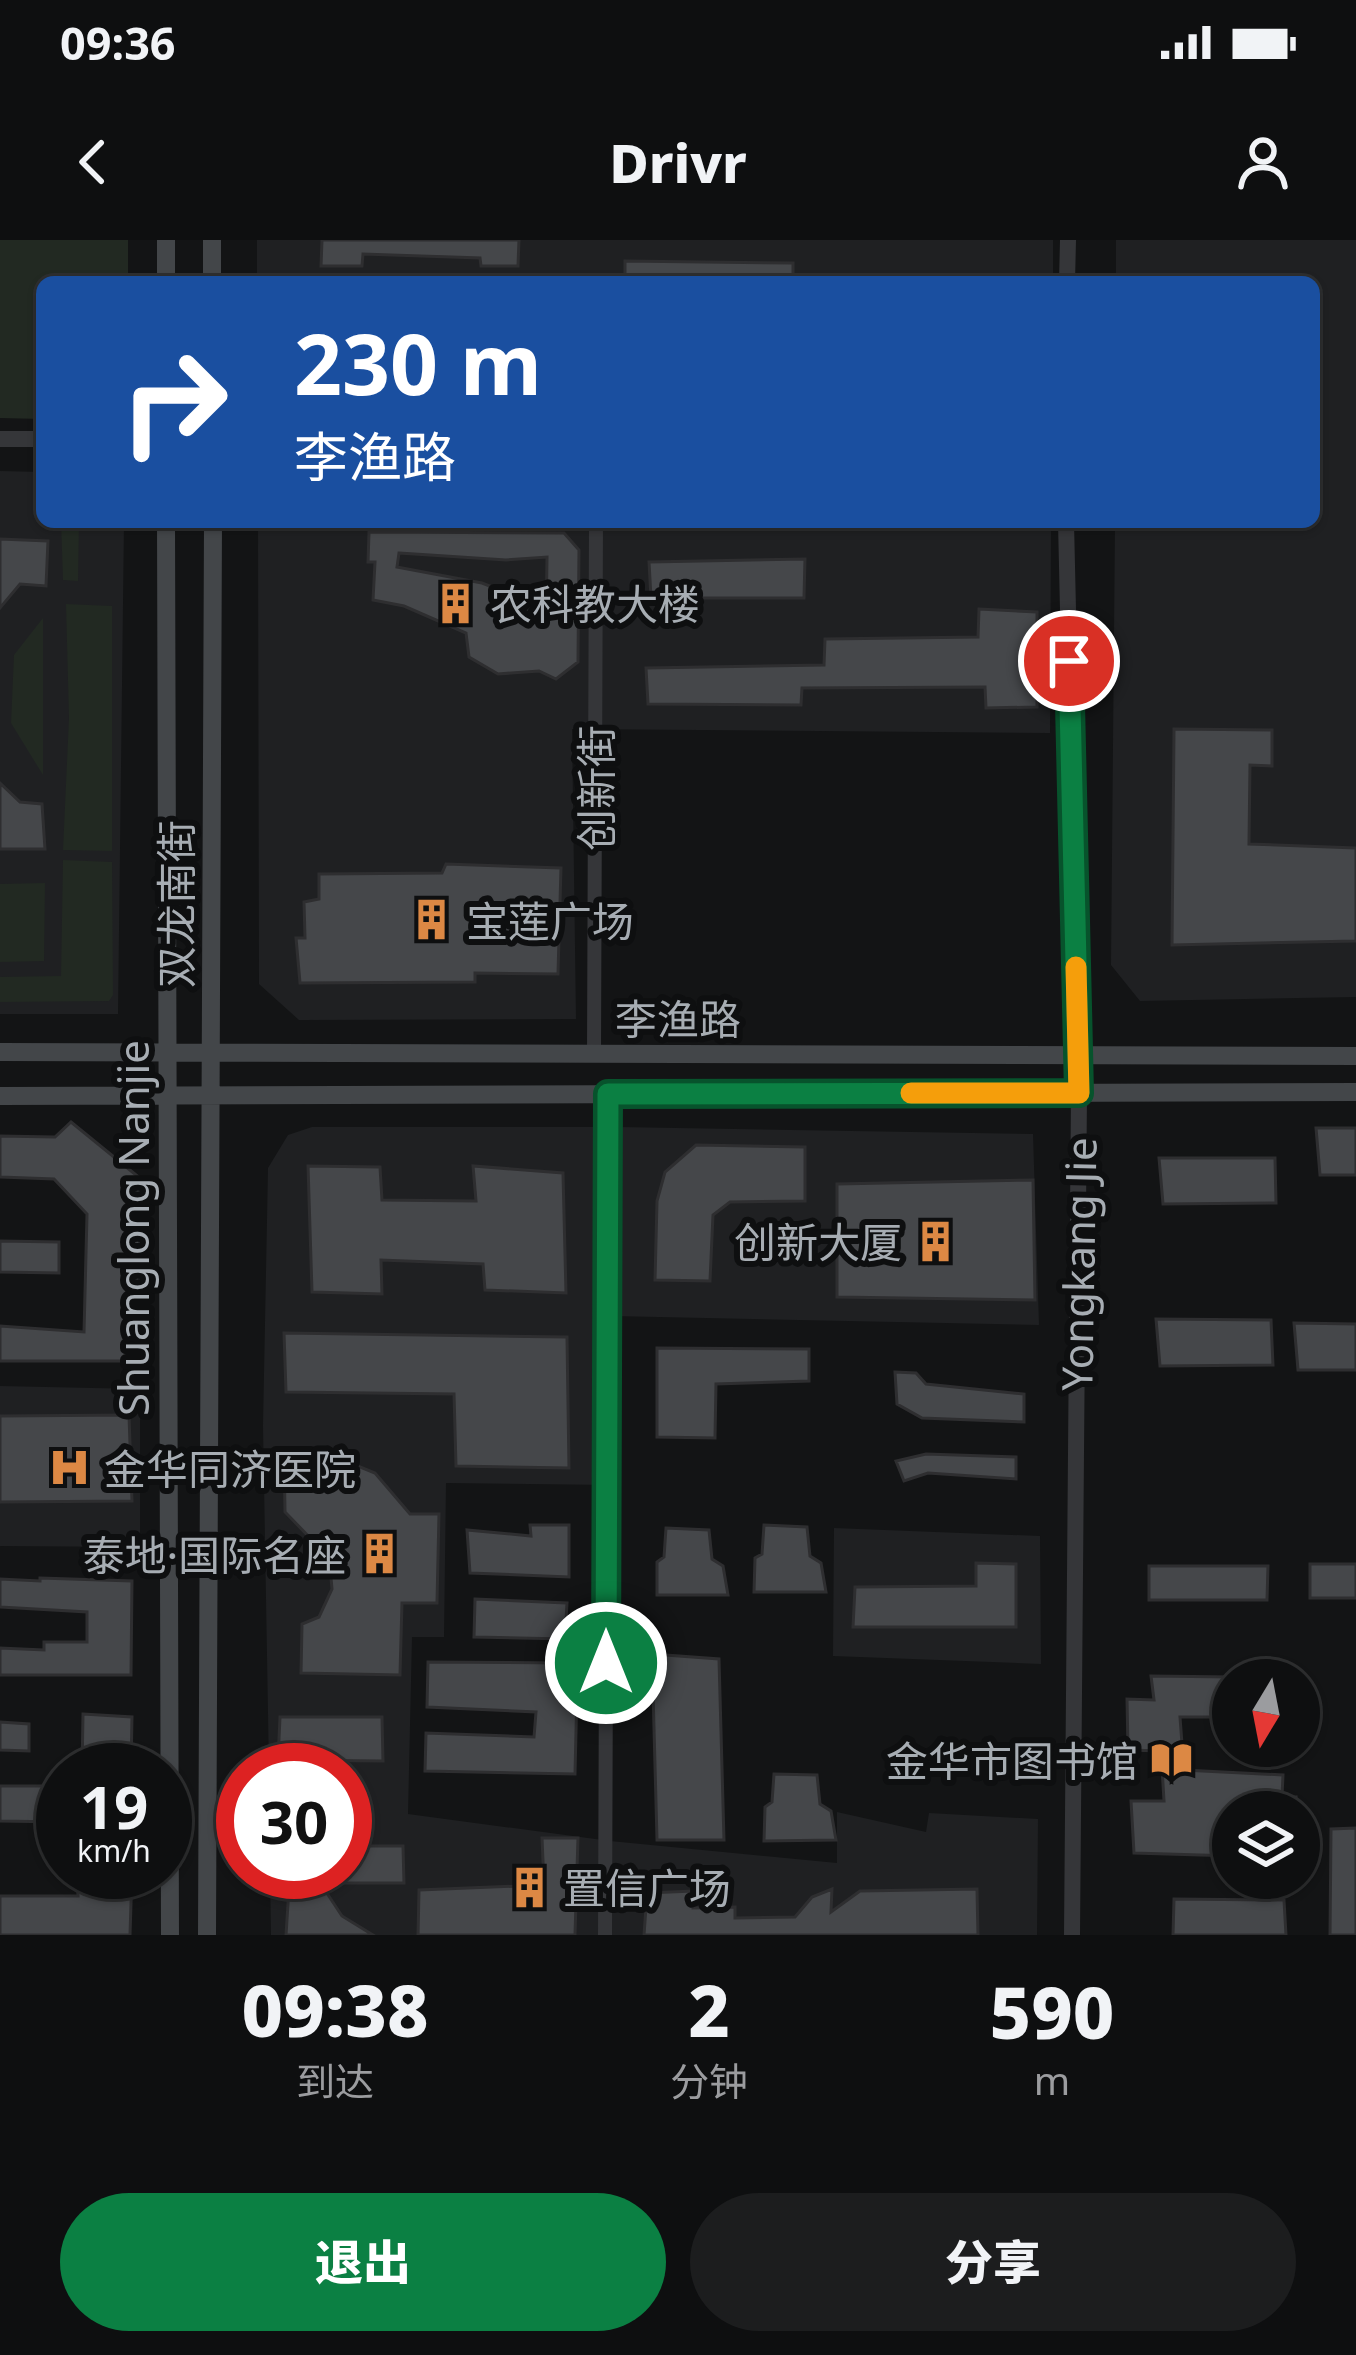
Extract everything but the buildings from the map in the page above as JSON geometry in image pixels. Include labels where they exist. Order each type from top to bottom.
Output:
[{"type":"main road","points":[[166,240],[166,276]]},
{"type":"main road","points":[[212,240],[212,276]]},
{"type":"main road","name":"Shuanglong Nanjie","points":[[166,528],[170,1935]]},
{"type":"main road","name":"双龙南街","points":[[207,1935],[213,528]]},
{"type":"main road","name":"李渔路","points":[[0,1052],[1356,1056]]},
{"type":"main road","name":"李渔路","points":[[0,1096],[1356,1092]]},
{"type":"street","points":[[1067,276],[1068,240]]},
{"type":"street","points":[[0,439],[36,440]]},
{"type":"street","name":"创新街","points":[[595,1053],[596,528]]},
{"type":"street","name":"Yongkang Jie","points":[[1066,528],[1079,1093],[1072,1935]]},
{"type":"street","points":[[605,1935],[608,1094]]},
{"type":"shaded area","points":[[0,240],[128,240],[128,276],[36,276],[36,419],[0,418]]},
{"type":"shaded area","points":[[257,240],[1053,240],[1053,276],[257,276]]},
{"type":"shaded area","points":[[1116,240],[1356,240],[1356,997],[1140,1001],[1111,965],[1115,528],[1320,528],[1320,276],[1116,276]]},
{"type":"shaded area","points":[[0,471],[36,472],[36,528],[124,528],[118,1014],[0,1014]]},
{"type":"shaded area","points":[[61,528],[79,528],[78,581],[63,580]]},
{"type":"shaded area","points":[[258,528],[1051,528],[1050,733],[572,729],[576,1019],[299,1020],[259,984]]},
{"type":"shaded area","points":[[66,604],[112,606],[112,851],[63,850],[69,718]]},
{"type":"shaded area","points":[[43,618],[43,775],[11,723],[14,655]]},
{"type":"shaded area","points":[[63,860],[112,862],[113,995],[109,1001],[0,1002],[0,977],[61,976]]},
{"type":"shaded area","points":[[45,883],[44,961],[0,962],[0,884]]},
{"type":"shaded area","points":[[312,1127],[1033,1134],[1039,1325],[612,1316],[611,1485],[446,1483],[444,1637],[412,1637],[408,1814],[610,1841],[837,1863],[837,1812],[926,1832],[929,1813],[1038,1819],[1037,1935],[271,1935],[270,1899],[372,1899],[372,1743],[269,1743],[263,1426],[268,1168],[288,1135]]},
{"type":"shaded area","name":"金华同济医院","points":[[0,1386],[140,1389],[140,1547],[0,1546]]},
{"type":"shaded area","points":[[834,1528],[1040,1536],[1041,1664],[833,1656]]},
{"type":"slow traffic","points":[[911,1093],[1079,1093],[1076,967]]},
{"type":"place","name":"农科教大楼","points":[[456,603]]},
{"type":"place","name":"宝莲广场","points":[[432,920]]},
{"type":"place","name":"创新大厦","points":[[936,1241]]},
{"type":"place","name":"金华同济医院","points":[[70,1468]]},
{"type":"place","name":"泰地·国际名座","points":[[380,1554]]},
{"type":"place","name":"金华市图书馆","points":[[1172,1760]]},
{"type":"place","name":"置信广场","points":[[529,1887]]},
{"type":"route","points":[[606,1663],[608,1094],[1079,1093],[1069,661]]}]
